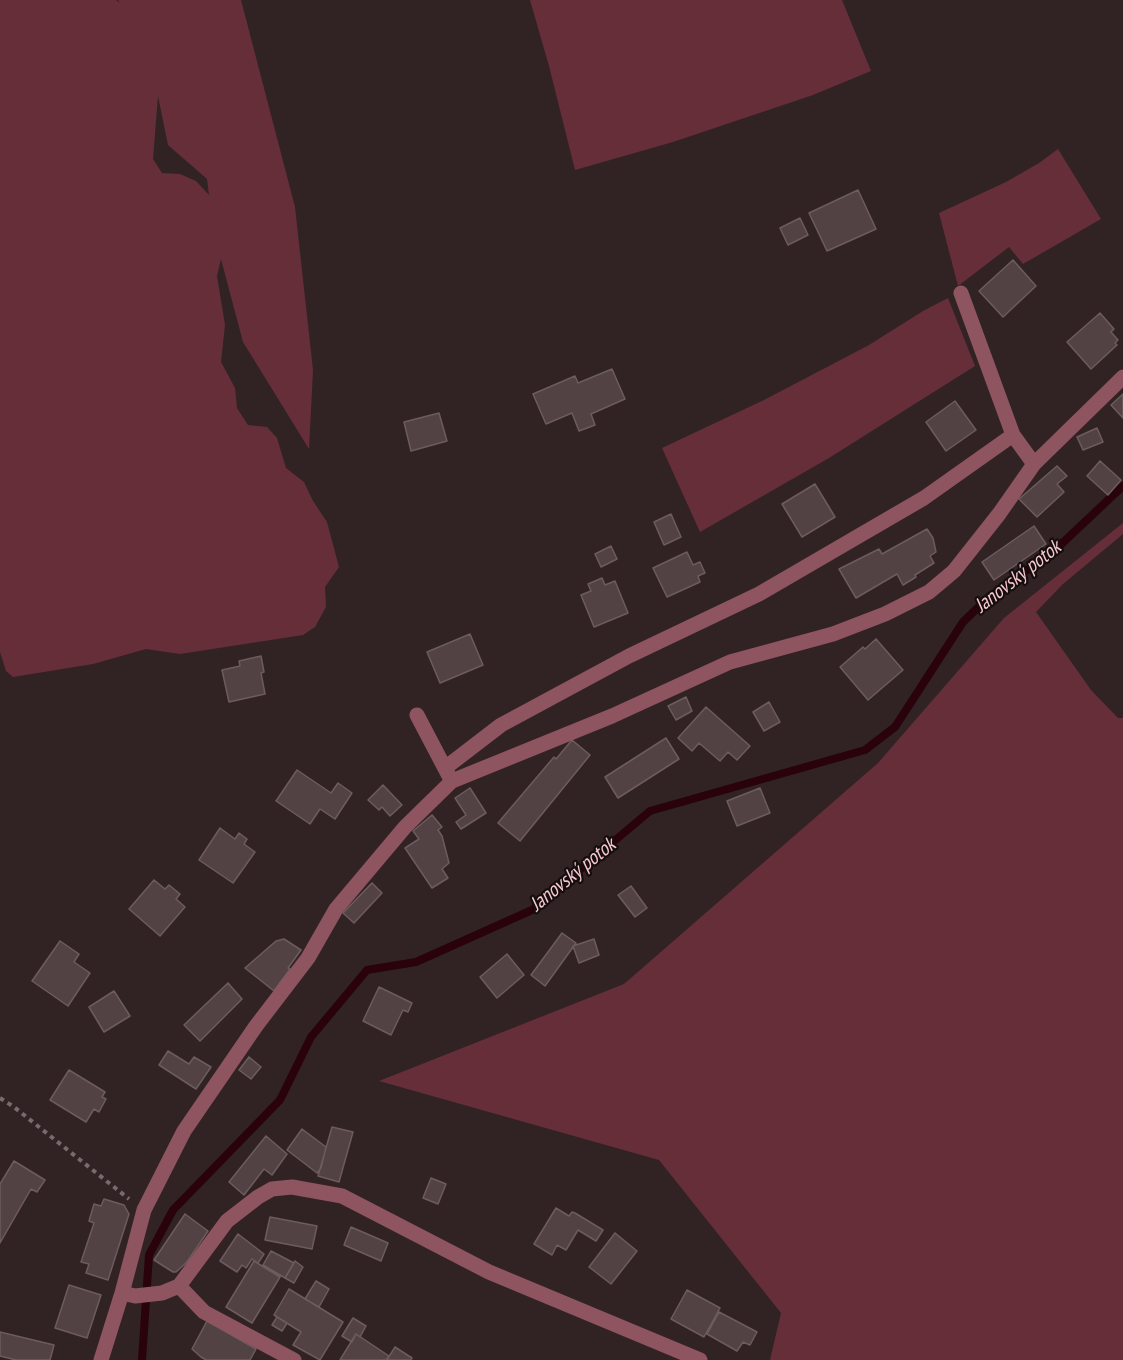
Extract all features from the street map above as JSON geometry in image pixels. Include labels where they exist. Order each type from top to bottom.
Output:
[{"type":"street","points":[[961,293],[1013,435],[1034,464]]},
{"type":"street","points":[[448,774],[612,716],[730,662],[833,634],[885,614],[928,592],[954,571],[999,514],[1034,464],[1123,377]]},
{"type":"street","points":[[101,1360],[129,1294],[144,1210],[184,1131],[256,1026],[308,958],[336,909],[448,774],[501,725],[629,656],[759,594],[914,504],[1013,435]]},
{"type":"street","points":[[417,715],[448,774]]},
{"type":"street","points":[[129,1294],[162,1293],[179,1286],[227,1221],[272,1189],[292,1187],[342,1196],[489,1272],[700,1360]]},
{"type":"street","points":[[179,1286],[204,1312],[294,1360]]},
{"type":"path","points":[[0,1098],[144,1210]]},
{"type":"shaded area","points":[[0,0],[116,0],[120,3],[118,0],[241,0],[295,207],[313,370],[309,449],[243,342],[221,259],[217,276],[225,325],[221,362],[235,388],[237,408],[248,425],[267,427],[277,438],[286,468],[304,482],[327,522],[339,567],[325,587],[326,607],[315,627],[303,635],[180,654],[146,649],[93,664],[13,677],[6,671],[0,652]],"holes":[[[158,96],[168,145],[207,179],[209,195],[196,181],[180,174],[162,173],[153,159]]]},
{"type":"shaded area","points":[[530,0],[842,0],[871,71],[813,95],[673,142],[575,170]]},
{"type":"shaded area","points":[[1058,149],[1101,219],[1023,264],[1009,247],[958,286],[939,213],[1006,182]]},
{"type":"shaded area","points":[[948,298],[975,366],[829,458],[700,532],[662,448],[764,400],[869,345]]},
{"type":"shaded area","points":[[1123,523],[1123,534],[1063,584],[1036,612],[1091,690],[1118,718],[1123,718],[1123,1360],[770,1360],[781,1313],[659,1160],[379,1081],[624,984],[878,763],[1004,618]]},
{"type":"building","points":[[858,190],[876,229],[827,251],[809,213]]},
{"type":"building","points":[[800,218],[808,235],[788,245],[780,228]]},
{"type":"building","points":[[1013,260],[1036,286],[1003,317],[979,291]]},
{"type":"building","points":[[1100,313],[1114,329],[1111,332],[1118,340],[1115,343],[1117,345],[1091,369],[1067,342]]},
{"type":"building","points":[[612,369],[625,399],[591,414],[595,425],[579,431],[572,413],[546,424],[533,394],[575,376],[578,383]]},
{"type":"building","points":[[1123,394],[1123,418],[1111,405]]},
{"type":"building","points":[[955,401],[976,430],[946,451],[926,422]]},
{"type":"building","points":[[439,413],[447,441],[411,451],[404,422]]},
{"type":"building","points":[[1097,428],[1103,442],[1083,450],[1077,437]]},
{"type":"building","points":[[1100,461],[1121,480],[1108,495],[1087,476]]},
{"type":"building","points":[[1057,466],[1067,476],[1057,484],[1064,492],[1037,517],[1019,499]]},
{"type":"building","points":[[815,484],[835,517],[802,537],[782,504]]},
{"type":"building","points":[[671,514],[681,537],[664,545],[654,522]]},
{"type":"building","points":[[1034,526],[1046,544],[994,580],[982,562]]},
{"type":"building","points":[[927,529],[933,538],[936,552],[930,556],[934,563],[903,585],[897,574],[856,598],[839,569],[879,549],[882,554]]},
{"type":"building","points":[[611,546],[617,559],[601,567],[595,554]]},
{"type":"building","points":[[687,552],[693,565],[700,562],[705,573],[698,576],[700,582],[667,597],[653,568]]},
{"type":"building","points":[[602,578],[605,585],[615,581],[628,613],[594,627],[581,595],[591,591],[588,584]]},
{"type":"building","points":[[470,634],[483,665],[440,683],[427,652]]},
{"type":"building","points":[[876,639],[903,670],[868,700],[840,667]]},
{"type":"building","points":[[261,656],[265,694],[229,702],[222,670],[240,666],[239,661]]},
{"type":"building","points":[[686,697],[692,711],[676,720],[668,706]]},
{"type":"building","points":[[769,702],[780,722],[764,731],[753,712]]},
{"type":"building","points":[[706,707],[750,746],[737,760],[728,752],[720,761],[699,743],[692,751],[678,738]]},
{"type":"building","points":[[666,738],[679,759],[618,798],[605,777]]},
{"type":"building","points":[[572,740],[590,755],[520,841],[498,823],[554,757],[556,759]]},
{"type":"building","points":[[297,770],[331,793],[338,783],[352,793],[335,819],[320,809],[310,824],[276,801]]},
{"type":"building","points":[[383,785],[402,805],[390,816],[382,807],[379,810],[368,800]]},
{"type":"building","points":[[470,788],[486,813],[461,829],[456,822],[466,815],[455,798]]},
{"type":"building","points":[[760,788],[770,813],[737,826],[727,801]]},
{"type":"building","points":[[432,815],[442,827],[438,830],[442,836],[449,863],[442,869],[448,878],[432,888],[405,848],[419,839],[413,831]]},
{"type":"building","points":[[220,828],[235,839],[239,833],[247,839],[244,844],[255,852],[233,883],[199,860]]},
{"type":"building","points":[[154,880],[165,889],[169,885],[180,894],[176,899],[185,907],[160,936],[129,909]]},
{"type":"building","points":[[372,883],[382,893],[354,923],[343,913]]},
{"type":"building","points":[[631,886],[647,908],[635,917],[618,895]]},
{"type":"building","points":[[562,933],[576,943],[545,986],[531,975]]},
{"type":"building","points":[[284,939],[301,950],[274,991],[245,968],[276,941]]},
{"type":"building","points":[[594,939],[599,955],[579,963],[573,946]]},
{"type":"building","points":[[60,941],[79,954],[74,962],[90,973],[68,1006],[32,981]]},
{"type":"building","points":[[507,954],[524,975],[497,998],[480,977]]},
{"type":"building","points":[[228,983],[242,999],[200,1041],[184,1025]]},
{"type":"building","points":[[379,987],[412,1003],[408,1012],[403,1010],[391,1035],[363,1021]]},
{"type":"building","points":[[114,991],[130,1016],[104,1032],[89,1007]]},
{"type":"building","points":[[168,1051],[189,1064],[194,1057],[211,1067],[196,1089],[159,1065]]},
{"type":"building","points":[[249,1057],[261,1067],[251,1079],[239,1070]]},
{"type":"building","points":[[69,1070],[105,1092],[102,1097],[106,1099],[99,1112],[94,1109],[86,1122],[50,1100]]},
{"type":"building","points":[[332,1127],[353,1132],[339,1182],[318,1176]]},
{"type":"building","points":[[302,1129],[326,1147],[321,1168],[317,1173],[287,1150]]},
{"type":"building","points":[[266,1136],[287,1154],[272,1175],[264,1169],[244,1195],[229,1182]]},
{"type":"building","points":[[14,1161],[45,1180],[37,1192],[31,1189],[0,1243],[0,1184]]},
{"type":"building","points":[[431,1178],[446,1184],[438,1204],[423,1198]]},
{"type":"building","points":[[104,1199],[124,1205],[129,1214],[108,1280],[86,1273],[89,1264],[81,1262],[94,1223],[89,1221],[94,1204],[101,1206]]},
{"type":"building","points":[[556,1208],[569,1216],[572,1212],[575,1213],[603,1230],[596,1241],[578,1230],[566,1250],[557,1245],[552,1255],[534,1244]]},
{"type":"building","points":[[185,1214],[208,1231],[187,1262],[173,1272],[154,1260]]},
{"type":"building","points":[[270,1217],[317,1226],[312,1249],[265,1240]]},
{"type":"building","points":[[351,1227],[388,1243],[381,1261],[344,1245]]},
{"type":"building","points":[[615,1233],[637,1251],[611,1284],[589,1267]]},
{"type":"building","points":[[238,1234],[264,1254],[258,1263],[252,1259],[246,1268],[242,1265],[237,1272],[220,1261]]},
{"type":"building","points":[[271,1251],[294,1263],[285,1278],[263,1265]]},
{"type":"building","points":[[254,1261],[280,1277],[252,1323],[226,1307]]},
{"type":"building","points":[[295,1261],[303,1267],[294,1283],[285,1278]]},
{"type":"building","points":[[316,1281],[329,1289],[319,1307],[305,1299]]},
{"type":"building","points":[[69,1285],[101,1295],[87,1338],[55,1328]]},
{"type":"building","points":[[289,1289],[343,1322],[320,1360],[293,1345],[301,1332],[274,1315]]},
{"type":"building","points":[[687,1290],[720,1308],[704,1337],[671,1319]]},
{"type":"building","points":[[719,1312],[757,1332],[750,1345],[743,1342],[737,1351],[707,1334]]},
{"type":"building","points":[[277,1317],[287,1323],[282,1331],[272,1325]]},
{"type":"building","points":[[353,1318],[366,1326],[360,1337],[356,1334],[352,1342],[342,1336]]},
{"type":"building","points":[[207,1321],[256,1349],[250,1360],[206,1360],[192,1349]]},
{"type":"building","points":[[0,1332],[54,1345],[50,1360],[16,1360],[0,1356]]},
{"type":"building","points":[[356,1334],[389,1356],[386,1360],[340,1360]]},
{"type":"building","points":[[395,1347],[412,1358],[411,1360],[387,1360]]},
{"type":"waterway","name":"Janovský potok","points":[[142,1360],[149,1255],[173,1210],[280,1100],[311,1037],[367,970],[416,962],[532,910],[650,811],[865,750],[895,727],[963,622],[989,597],[1054,551],[1123,486]]}]
